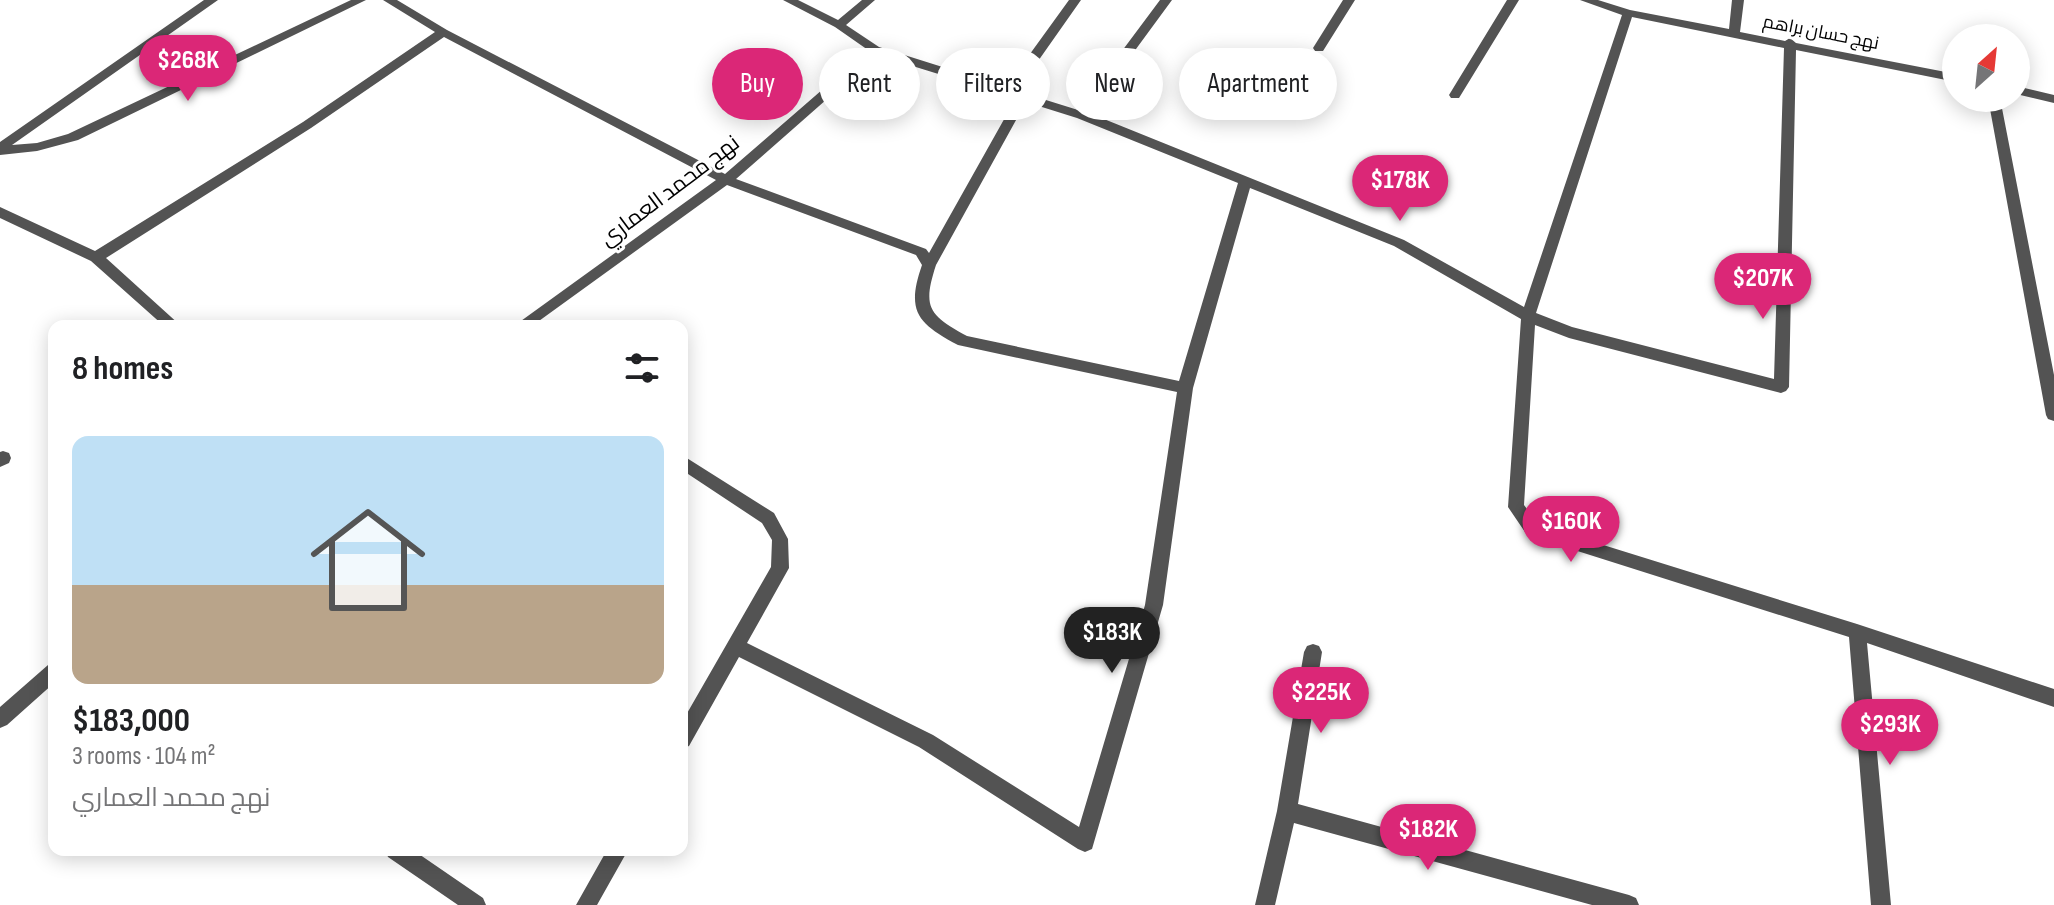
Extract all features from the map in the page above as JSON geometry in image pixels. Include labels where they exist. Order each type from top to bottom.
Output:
[{"type":"street","points":[[0,150],[212,0]]},
{"type":"street","points":[[0,150],[37,147],[73,137],[360,0]]},
{"type":"street","points":[[389,0],[443,32],[726,180],[900,241],[921,252],[929,265]]},
{"type":"street","points":[[789,0],[839,25],[872,48]]},
{"type":"street","points":[[839,25],[869,0]]},
{"type":"street","points":[[1045,48],[1075,0]]},
{"type":"street","points":[[1131,48],[1166,0]]},
{"type":"street","points":[[1319,48],[1349,0]]},
{"type":"street","points":[[1455,95],[1513,0]]},
{"type":"street","name":"نهج حسان براهم","points":[[1586,0],[1628,13],[1790,42],[1942,75]]},
{"type":"street","points":[[1734,33],[1738,0]]},
{"type":"street","points":[[1628,13],[1528,316],[1516,507],[1533,530],[2054,698]]},
{"type":"street","points":[[96,257],[307,125],[443,32]]},
{"type":"street","points":[[1094,120],[1399,243],[1528,316],[1569,332],[1781,387],[1790,42]]},
{"type":"street","points":[[2030,93],[2054,99]]},
{"type":"street","name":"نهج محمد العماري","points":[[529,320],[726,180],[819,99]]},
{"type":"street","points":[[1997,112],[2054,415]]},
{"type":"street","points":[[1003,120],[929,265],[920,290],[921,310],[930,323],[963,341],[1185,388]]},
{"type":"street","points":[[736,647],[926,741],[1085,842],[1154,605],[1185,388],[1246,180]]},
{"type":"street","points":[[0,212],[96,257],[167,320]]},
{"type":"street","points":[[688,466],[768,518],[780,539],[780,568],[688,730]]},
{"type":"street","points":[[1857,632],[1881,905]]},
{"type":"street","points":[[1265,905],[1287,811],[1313,652]]},
{"type":"street","points":[[0,719],[48,676]]},
{"type":"street","points":[[1287,811],[1629,905]]},
{"type":"street","points":[[404,856],[476,905]]},
{"type":"street","points":[[586,905],[615,856]]}]
